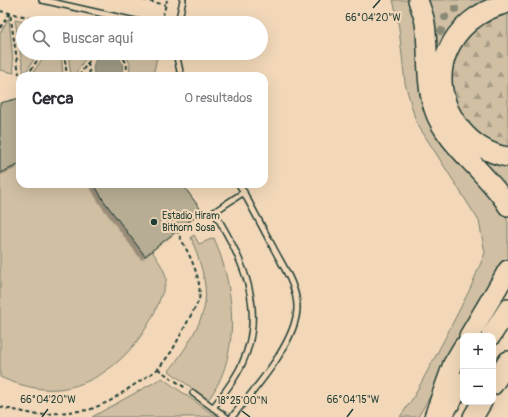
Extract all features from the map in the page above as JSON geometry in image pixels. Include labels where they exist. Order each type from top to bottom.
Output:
[{"type":"highway","points":[[418,0],[425,22],[430,95],[434,110],[441,125],[500,192],[508,206]]},
{"type":"highway","points":[[508,3],[486,10],[469,22],[450,46],[442,73],[446,106],[450,115],[464,133],[485,150],[508,157]]},
{"type":"highway","points":[[471,333],[508,270]]},
{"type":"highway","points":[[493,333],[508,309]]},
{"type":"highway","points":[[434,417],[453,364],[460,352]]},
{"type":"highway","points":[[496,380],[508,361]]},
{"type":"highway","points":[[441,417],[460,387]]},
{"type":"highway","points":[[473,417],[480,405]]},
{"type":"lane","points":[[42,0],[113,16]]},
{"type":"lane","points":[[180,16],[183,0]]},
{"type":"lane","points":[[178,60],[180,72]]},
{"type":"lane","points":[[232,417],[257,386],[282,349],[294,325],[297,306],[296,294],[287,274],[242,188]]},
{"type":"lane","points":[[213,408],[242,365],[253,327],[253,307],[246,273],[228,234],[214,212],[244,192]]},
{"type":"lane","points":[[192,393],[226,417]]},
{"type":"path","points":[[143,0],[166,5]]},
{"type":"path","points":[[163,16],[167,0]]},
{"type":"path","points":[[0,11],[24,16]]},
{"type":"path","points":[[0,28],[10,13]]},
{"type":"path","points":[[10,13],[16,54]]},
{"type":"path","points":[[17,60],[19,72]]},
{"type":"path","points":[[30,72],[37,60]]},
{"type":"path","points":[[65,60],[66,72]]},
{"type":"path","points":[[124,60],[127,64],[126,72]]},
{"type":"path","points":[[82,72],[88,62]]},
{"type":"path","points":[[88,62],[89,72]]},
{"type":"path","points":[[0,407],[38,415],[89,410],[110,401],[158,369],[181,334],[198,300],[200,292],[198,281],[177,231]]},
{"type":"path","points":[[158,369],[192,393]]},
{"type":"green space","points":[[393,0],[411,0],[508,222],[508,263],[467,333],[460,333],[460,345],[418,417],[400,417],[413,398],[442,344],[470,289],[485,253],[479,221],[416,122],[405,83],[398,20]]},
{"type":"green space","points":[[424,0],[504,0],[476,10],[508,164],[508,194],[455,131]]},
{"type":"green space","points":[[508,6],[508,147],[485,139],[466,124],[453,103],[449,79],[452,62],[462,34]]},
{"type":"green space","points":[[9,18],[14,73],[0,70],[0,33]]},
{"type":"green space","points":[[22,60],[34,60],[26,72],[24,72]]},
{"type":"green space","points":[[41,60],[62,60],[63,72],[34,72]]},
{"type":"green space","points":[[69,60],[84,60],[77,72],[70,72]]},
{"type":"green space","points":[[128,60],[156,60],[154,72],[129,72],[130,64]]},
{"type":"green space","points":[[16,166],[16,188],[96,188],[104,201],[145,256],[152,251],[165,274],[166,283],[155,312],[146,328],[123,357],[109,369],[93,379],[77,385],[59,389],[44,389],[21,385],[0,377],[0,173]]},
{"type":"green space","points":[[194,235],[199,244],[214,238],[227,278],[232,320],[226,363],[219,382],[208,400],[169,371],[196,330],[205,303],[206,295],[204,278],[191,237]]},
{"type":"green space","points":[[162,378],[217,417],[92,417]]},
{"type":"shaded area","points":[[120,60],[123,68],[122,72],[94,72],[93,68],[95,61]]},
{"type":"building","points":[[16,99],[16,166],[0,173],[0,103]]},
{"type":"building","name":"Estadio Hiram Bithorn Sosa","points":[[96,188],[185,188],[202,211],[145,256],[104,201]]},
{"type":"place","name":"Estadio Hiram Bithorn Sosa","points":[[154,222]]}]
